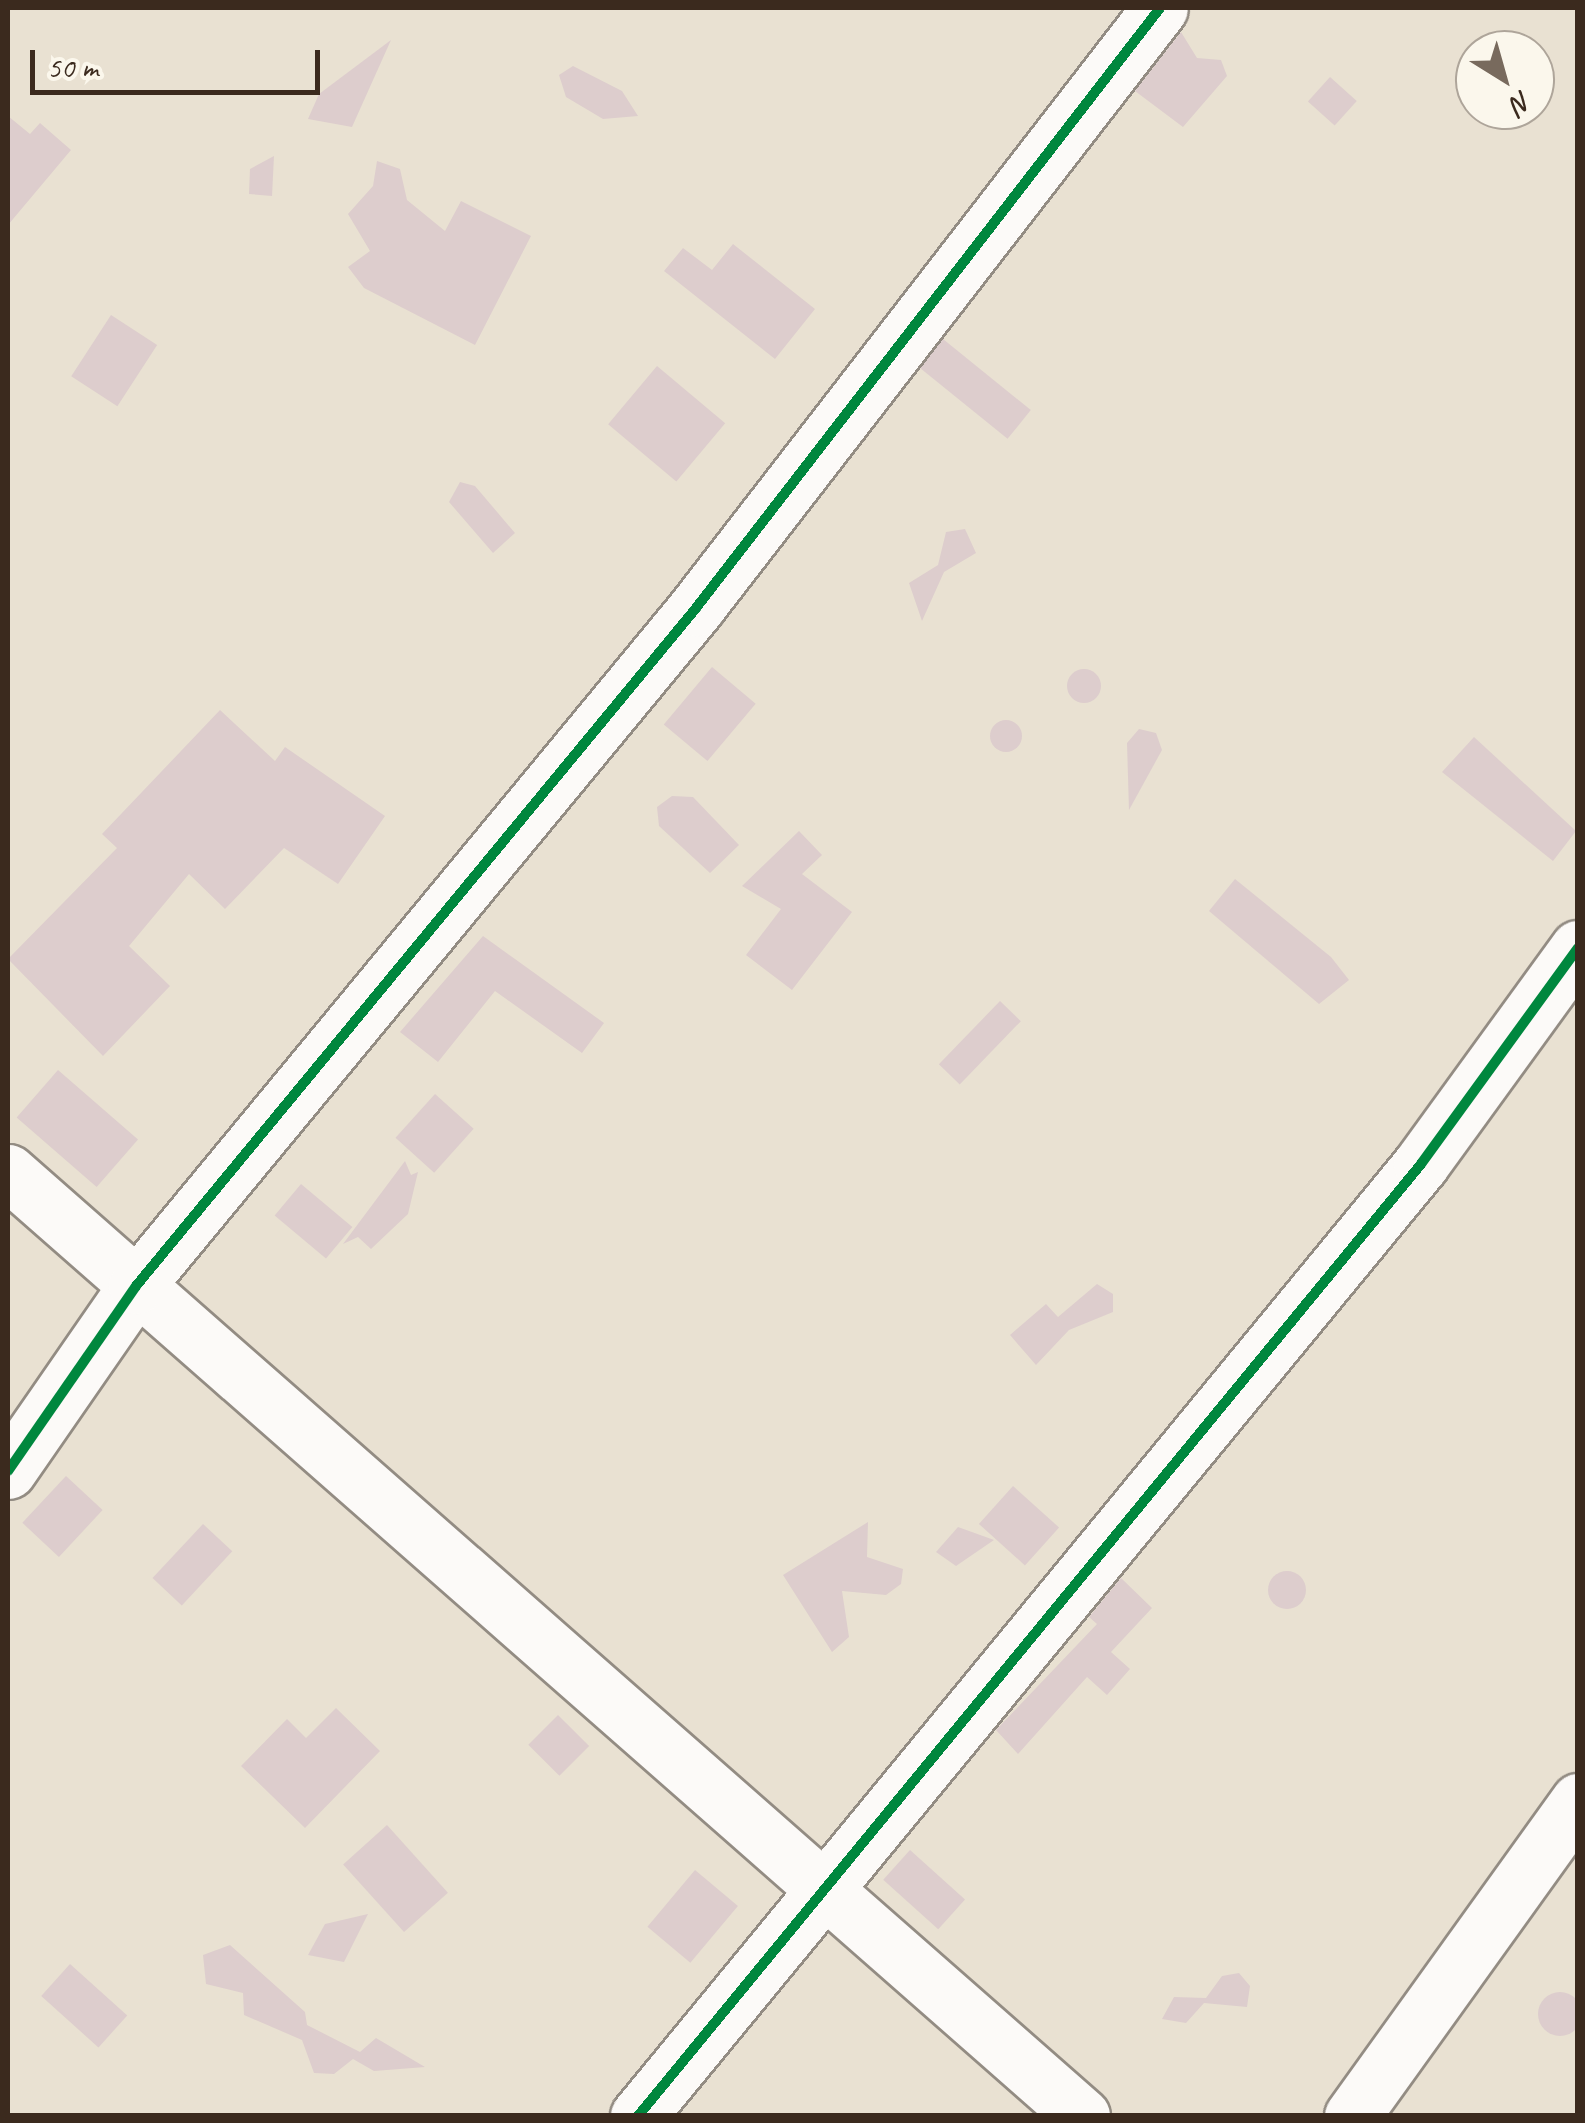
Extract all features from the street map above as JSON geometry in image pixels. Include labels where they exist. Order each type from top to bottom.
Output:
[{"type":"street","points":[[8,1472],[136,1286],[696,608],[1160,8]]},
{"type":"street","points":[[638,2116],[817,1888],[1421,1164],[1578,948]]},
{"type":"street","points":[[8,1172],[817,1888],[1082,2116]]},
{"type":"street","points":[[1352,2116],[1578,1801]]},
{"type":"building","points":[[1181,32],[1197,58],[1221,60],[1227,76],[1183,127],[1135,91]]},
{"type":"building","points":[[391,40],[352,127],[308,119],[319,94]]},
{"type":"building","points":[[573,66],[622,91],[638,116],[603,119],[566,97],[559,75]]},
{"type":"building","points":[[1330,77],[1357,101],[1335,126],[1308,102]]},
{"type":"building","points":[[8,116],[30,134],[40,123],[71,150],[8,225]]},
{"type":"building","points":[[274,156],[272,196],[249,194],[250,169]]},
{"type":"building","points":[[377,161],[400,169],[407,200],[445,231],[461,201],[531,236],[475,345],[364,288],[348,267],[370,251],[348,214],[373,186]]},
{"type":"building","points":[[733,244],[815,309],[775,359],[664,271],[683,248],[712,270]]},
{"type":"building","points":[[111,315],[157,345],[117,406],[71,376]]},
{"type":"building","points":[[943,339],[1031,410],[1008,439],[920,368]]},
{"type":"building","points":[[657,366],[725,423],[676,481],[608,424]]},
{"type":"building","points":[[460,482],[475,486],[515,533],[493,553],[449,502]]},
{"type":"building","points":[[965,529],[976,553],[944,572],[922,621],[909,583],[938,565],[946,532]]},
{"type":"building","points":[[712,667],[756,704],[707,761],[664,724]]},
{"type":"building","points":[[1084,669],[1096,674],[1101,686],[1096,698],[1084,703],[1072,698],[1067,686],[1072,674]]},
{"type":"building","points":[[220,710],[275,761],[285,747],[385,816],[338,884],[284,848],[225,909],[189,874],[129,946],[170,986],[103,1056],[8,959],[117,848],[102,834]]},
{"type":"building","points":[[1006,720],[1017,725],[1022,736],[1017,747],[1006,752],[995,747],[990,736],[995,725]]},
{"type":"building","points":[[1139,729],[1156,733],[1162,750],[1129,810],[1127,743]]},
{"type":"building","points":[[1474,737],[1576,831],[1553,861],[1442,772]]},
{"type":"building","points":[[672,796],[693,797],[739,845],[710,873],[659,826],[657,807]]},
{"type":"building","points":[[799,831],[822,855],[802,874],[852,912],[792,990],[746,955],[781,909],[742,886]]},
{"type":"building","points":[[1235,879],[1331,957],[1349,980],[1319,1004],[1209,911]]},
{"type":"building","points":[[483,936],[604,1023],[582,1053],[495,991],[438,1062],[400,1032]]},
{"type":"building","points":[[1000,1001],[1021,1021],[960,1084],[939,1064]]},
{"type":"building","points":[[58,1070],[138,1140],[97,1187],[17,1118]]},
{"type":"building","points":[[435,1094],[474,1129],[434,1173],[396,1138]]},
{"type":"building","points":[[405,1161],[411,1175],[418,1172],[408,1214],[371,1249],[358,1237],[343,1244]]},
{"type":"building","points":[[301,1184],[352,1227],[326,1258],[275,1215]]},
{"type":"building","points":[[1097,1284],[1113,1294],[1113,1312],[1069,1330],[1036,1365],[1010,1335],[1046,1304],[1058,1317]]},
{"type":"building","points":[[66,1476],[103,1510],[59,1557],[22,1523]]},
{"type":"building","points":[[1013,1486],[1059,1527],[1025,1565],[979,1524]]},
{"type":"building","points":[[868,1522],[867,1557],[903,1569],[901,1584],[886,1595],[842,1591],[849,1637],[832,1652],[783,1575]]},
{"type":"building","points":[[203,1524],[232,1551],[182,1605],[153,1578]]},
{"type":"building","points":[[958,1527],[994,1540],[956,1566],[936,1552]]},
{"type":"building","points":[[1287,1571],[1301,1576],[1306,1590],[1301,1604],[1287,1609],[1273,1604],[1268,1590],[1273,1576]]},
{"type":"building","points":[[1121,1578],[1152,1608],[1111,1652],[1130,1669],[1107,1695],[1087,1677],[1018,1754],[996,1730],[1097,1624],[1089,1617]]},
{"type":"building","points":[[336,1708],[380,1751],[305,1828],[241,1766],[287,1719],[306,1738]]},
{"type":"building","points":[[558,1715],[589,1746],[559,1776],[528,1745]]},
{"type":"building","points":[[387,1825],[448,1893],[404,1932],[343,1864]]},
{"type":"building","points":[[910,1850],[965,1900],[938,1929],[883,1880]]},
{"type":"building","points":[[695,1870],[738,1906],[690,1963],[647,1927]]},
{"type":"building","points":[[368,1914],[344,1962],[308,1955],[325,1924]]},
{"type":"building","points":[[230,1945],[305,2012],[307,2025],[360,2052],[376,2038],[425,2067],[374,2071],[353,2059],[334,2074],[314,2073],[302,2040],[244,2015],[243,1993],[206,1984],[203,1955]]},
{"type":"building","points":[[70,1964],[127,2016],[98,2047],[41,1996]]},
{"type":"building","points":[[1239,1973],[1250,1986],[1247,2007],[1204,2003],[1186,2023],[1162,2019],[1174,1997],[1206,1998],[1222,1976]]},
{"type":"building","points":[[1560,1992],[1576,1998],[1582,2014],[1576,2030],[1560,2036],[1544,2030],[1538,2014],[1544,1998]]},
{"type":"cycle path","points":[[8,1471],[136,1286],[696,608],[1160,8]]},
{"type":"cycle path","points":[[638,2116],[1421,1164],[1578,948]]}]
